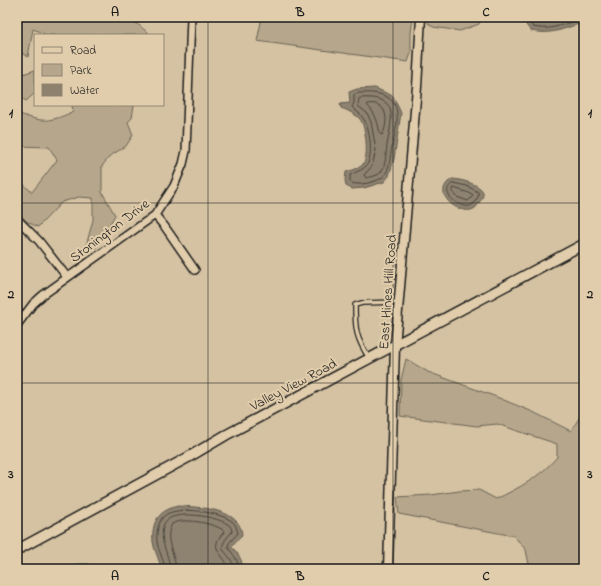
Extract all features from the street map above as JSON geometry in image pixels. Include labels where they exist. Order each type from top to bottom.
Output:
[{"type":"main road","name":"Valley View Road","points":[[17,550],[232,432],[584,244]]},
{"type":"street","name":"Stonington Drive","points":[[17,325],[32,304],[67,277],[155,215],[174,186],[183,164],[188,133],[191,17]]},
{"type":"street","name":"East Hines Hill Road","points":[[388,569],[395,346],[417,87],[421,17]]},
{"type":"street","points":[[155,215],[195,270]]},
{"type":"street","points":[[17,219],[39,241],[67,277]]},
{"type":"lane","points":[[370,359],[360,344],[355,325],[355,305],[362,303],[398,302]]},
{"type":"green space","points":[[109,16],[127,19],[134,22],[150,34],[45,34],[33,29],[28,57],[17,50],[17,21],[20,17],[59,20],[63,17]]},
{"type":"green space","points":[[262,17],[413,17],[411,53],[408,62],[257,41]]},
{"type":"green space","points":[[428,17],[482,17],[479,24],[460,31],[433,27],[428,23]]},
{"type":"green space","points":[[34,70],[34,94],[26,101],[17,95],[17,76]]},
{"type":"green space","points":[[72,106],[134,106],[132,118],[128,122],[133,135],[126,146],[110,156],[102,166],[102,192],[115,215],[96,248],[86,246],[93,220],[93,198],[79,197],[62,202],[38,227],[26,221],[17,211],[17,175],[32,192],[57,160],[49,147],[17,146],[17,118],[20,114],[35,119],[46,120],[58,118],[73,112]]},
{"type":"green space","points":[[406,359],[428,372],[533,412],[571,431],[581,415],[584,400],[584,569],[530,569],[526,550],[514,536],[399,514],[397,497],[479,490],[496,499],[529,481],[544,470],[557,457],[557,444],[497,424],[477,426],[400,416],[401,380]]},
{"type":"green space","points":[[78,564],[88,564],[97,569],[67,569]]},
{"type":"water","points":[[531,17],[584,17],[584,23],[554,31],[538,32],[531,31],[526,25]]},
{"type":"water","points":[[375,88],[393,96],[401,113],[394,159],[389,176],[384,182],[364,188],[352,189],[346,186],[346,172],[363,164],[366,155],[365,135],[360,119],[351,112],[341,108],[340,104],[350,103],[349,92],[357,89]]},
{"type":"water","points":[[452,179],[469,182],[481,189],[483,196],[476,208],[463,210],[450,203],[444,191],[446,185]]},
{"type":"water","points":[[178,506],[196,507],[218,511],[227,514],[235,520],[240,527],[242,536],[231,546],[239,556],[243,569],[161,569],[153,542],[153,528],[161,514],[166,510]]}]
